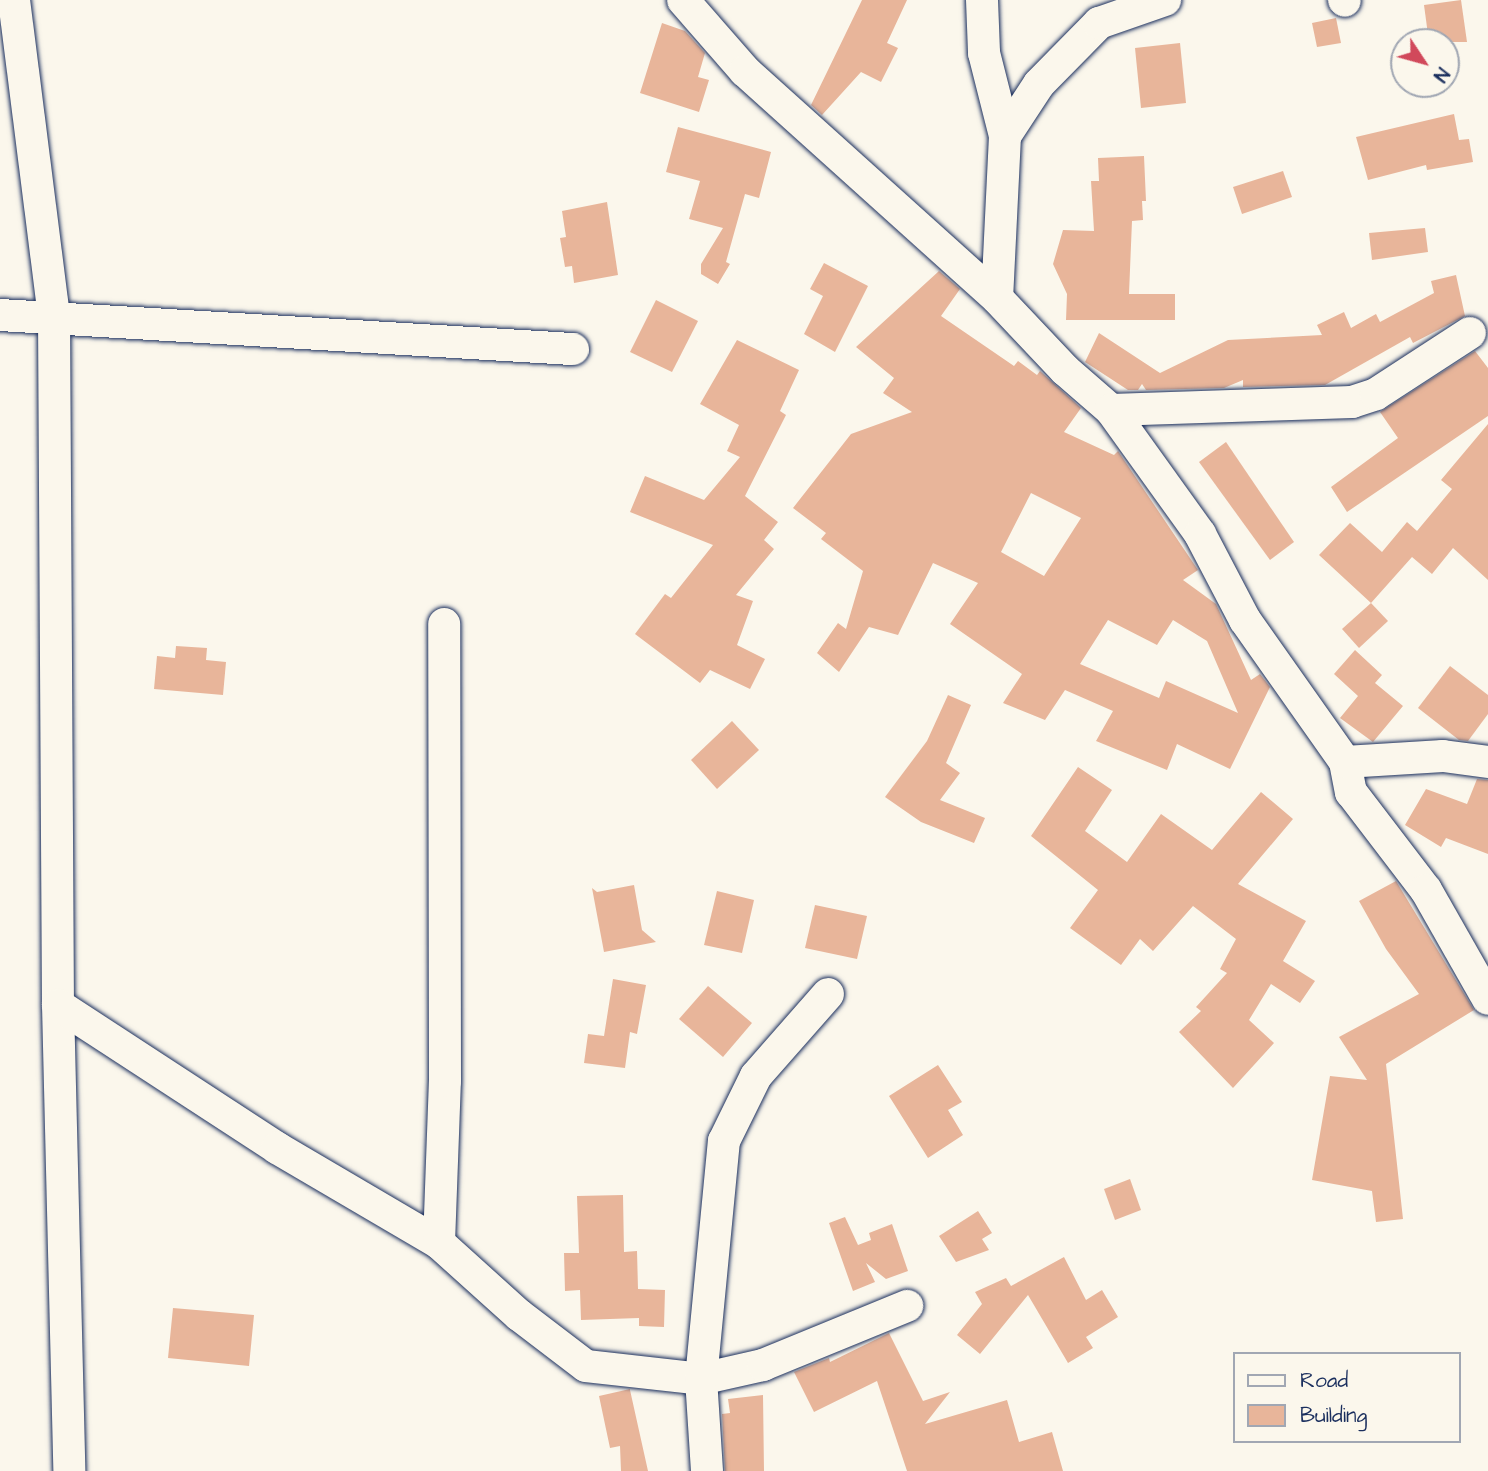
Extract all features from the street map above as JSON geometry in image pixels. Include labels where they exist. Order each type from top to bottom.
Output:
[{"type":"street","points":[[14,0],[54,315],[58,1005],[69,1471]]},
{"type":"street","points":[[683,0],[746,71],[997,298],[1065,370],[1111,410],[1176,498],[1245,620],[1345,762],[1351,792],[1426,890],[1488,999]]},
{"type":"street","points":[[982,0],[984,53],[1005,136],[997,298]]},
{"type":"street","points":[[1005,136],[1038,84],[1099,23],[1165,0]]},
{"type":"street","points":[[0,315],[54,315],[573,349]]},
{"type":"street","points":[[1111,410],[1352,402],[1376,394],[1470,333]]},
{"type":"street","points":[[439,1243],[444,1081],[444,624]]},
{"type":"street","points":[[1345,762],[1443,757],[1488,762]]},
{"type":"street","points":[[707,1471],[701,1379],[724,1140],[755,1076],[828,994]]},
{"type":"street","points":[[58,1005],[277,1148],[439,1243],[520,1315],[586,1366],[701,1379],[763,1365],[907,1306]]},
{"type":"building","points":[[862,0],[907,0],[887,43],[898,48],[881,82],[861,72],[822,115],[811,105]]},
{"type":"building","points":[[1461,0],[1467,42],[1460,42],[1460,28],[1427,28],[1424,5]]},
{"type":"building","points":[[1336,18],[1341,43],[1317,47],[1312,23]]},
{"type":"building","points":[[662,23],[685,31],[705,53],[698,77],[709,80],[699,112],[640,93]]},
{"type":"building","points":[[1180,43],[1186,103],[1141,108],[1135,48]]},
{"type":"building","points":[[1454,114],[1459,140],[1469,139],[1473,162],[1427,170],[1426,165],[1368,180],[1356,137]]},
{"type":"building","points":[[678,127],[771,152],[759,198],[745,194],[726,262],[730,264],[718,284],[701,274],[701,264],[723,228],[689,219],[700,181],[666,172]]},
{"type":"building","points":[[1144,156],[1146,201],[1142,201],[1143,220],[1132,221],[1129,294],[1175,294],[1175,320],[1066,320],[1067,294],[1053,264],[1063,230],[1094,231],[1091,181],[1099,181],[1098,158]]},
{"type":"building","points":[[1283,171],[1292,197],[1242,214],[1233,187]]},
{"type":"building","points":[[607,202],[618,275],[574,283],[572,266],[565,267],[560,238],[566,237],[562,211]]},
{"type":"building","points":[[1425,228],[1428,252],[1372,260],[1369,233]]},
{"type":"building","points":[[824,263],[868,286],[835,352],[804,334],[823,296],[810,289]]},
{"type":"building","points":[[939,271],[960,289],[941,316],[1014,366],[1018,361],[1037,375],[1040,371],[1081,408],[1064,432],[1114,455],[1118,451],[1198,570],[1183,580],[1216,604],[1251,680],[1260,674],[1270,687],[1230,769],[1177,744],[1167,770],[1096,741],[1113,711],[1065,690],[1045,720],[1003,703],[1022,674],[950,624],[978,583],[933,563],[898,635],[869,627],[839,672],[817,653],[838,623],[846,629],[863,571],[821,539],[826,533],[793,508],[851,434],[912,412],[883,393],[894,378],[856,347]],"holes":[[[1031,493],[1081,518],[1044,576],[1001,552]],[[1108,620],[1157,645],[1173,620],[1207,641],[1238,713],[1166,681],[1159,698],[1080,664]]]},
{"type":"building","points":[[1456,275],[1465,316],[1413,343],[1410,337],[1325,385],[1243,387],[1243,380],[1224,388],[1146,390],[1142,384],[1138,390],[1128,390],[1085,362],[1099,333],[1160,373],[1228,340],[1322,335],[1317,325],[1344,312],[1351,328],[1376,314],[1380,322],[1434,293],[1431,281]]},
{"type":"building","points":[[656,300],[698,321],[672,372],[630,352]]},
{"type":"building","points":[[737,340],[799,370],[780,411],[786,415],[745,496],[778,522],[764,540],[774,549],[736,595],[753,601],[737,645],[765,659],[750,689],[710,670],[700,683],[635,634],[665,594],[671,598],[713,545],[630,512],[645,476],[704,500],[740,457],[727,451],[739,425],[700,404]]},
{"type":"building","points":[[1475,351],[1488,368],[1488,416],[1347,512],[1331,487],[1398,438],[1380,412]]},
{"type":"building","points":[[1488,424],[1488,580],[1453,548],[1432,574],[1412,557],[1371,603],[1319,555],[1350,523],[1382,552],[1407,522],[1417,531],[1452,489],[1441,480]]},
{"type":"building","points":[[1226,442],[1294,542],[1270,560],[1199,462]]},
{"type":"building","points":[[1371,603],[1388,621],[1359,648],[1342,629]]},
{"type":"building","points":[[176,646],[207,648],[206,660],[226,662],[223,695],[154,689],[157,656],[175,658]]},
{"type":"building","points":[[1355,650],[1382,675],[1375,683],[1403,706],[1373,742],[1340,718],[1358,696],[1334,674]]},
{"type":"building","points":[[1450,666],[1488,695],[1488,714],[1468,741],[1459,740],[1418,708]]},
{"type":"building","points":[[948,695],[971,705],[946,763],[960,773],[940,800],[985,818],[974,843],[921,822],[885,797],[927,741]]},
{"type":"building","points":[[732,721],[759,750],[717,789],[691,760]]},
{"type":"building","points":[[1078,767],[1112,790],[1085,831],[1127,862],[1161,814],[1212,850],[1261,792],[1293,819],[1238,884],[1306,921],[1283,961],[1315,981],[1300,1003],[1271,984],[1249,1020],[1274,1043],[1233,1088],[1179,1032],[1201,1011],[1196,1007],[1227,973],[1220,969],[1236,939],[1193,906],[1153,951],[1140,939],[1121,965],[1070,928],[1098,890],[1031,836]]},
{"type":"building","points":[[1477,779],[1488,780],[1488,854],[1446,838],[1441,847],[1405,825],[1426,789],[1467,804]]},
{"type":"building","points":[[1396,881],[1474,1010],[1386,1064],[1403,1219],[1376,1222],[1372,1191],[1312,1180],[1330,1076],[1367,1080],[1339,1037],[1419,994],[1386,949],[1359,901]]},
{"type":"building","points":[[634,885],[642,930],[656,942],[604,952],[592,888],[597,892]]},
{"type":"building","points":[[717,891],[754,900],[742,953],[704,945]]},
{"type":"building","points":[[815,905],[867,916],[857,959],[805,948]]},
{"type":"building","points":[[613,979],[646,985],[637,1034],[630,1032],[625,1068],[584,1063],[588,1034],[604,1036]]},
{"type":"building","points":[[708,986],[752,1023],[723,1057],[679,1019]]},
{"type":"building","points":[[938,1065],[962,1102],[948,1110],[963,1135],[928,1158],[889,1096]]},
{"type":"building","points":[[1130,1179],[1141,1210],[1115,1220],[1104,1189]]},
{"type":"building","points":[[623,1195],[624,1252],[637,1251],[638,1289],[665,1290],[664,1327],[639,1326],[639,1318],[581,1320],[580,1290],[565,1291],[564,1253],[579,1253],[577,1196]]},
{"type":"building","points":[[978,1211],[992,1233],[982,1239],[989,1250],[956,1262],[939,1236]]},
{"type":"building","points":[[845,1217],[858,1245],[871,1240],[869,1233],[892,1224],[908,1271],[886,1279],[866,1263],[875,1282],[853,1291],[829,1223]]},
{"type":"building","points":[[1064,1257],[1086,1300],[1102,1290],[1118,1317],[1086,1337],[1093,1348],[1068,1363],[1028,1295],[980,1354],[957,1335],[982,1304],[975,1292],[1006,1278],[1011,1286]]},
{"type":"building","points":[[173,1308],[254,1315],[249,1366],[168,1358]]},
{"type":"building","points":[[889,1333],[923,1401],[950,1392],[925,1424],[1007,1400],[1019,1442],[1052,1432],[1063,1471],[907,1471],[877,1381],[814,1412],[794,1372],[829,1358],[830,1362]]},
{"type":"building","points":[[630,1389],[648,1471],[621,1471],[620,1446],[610,1448],[599,1396]]},
{"type":"building","points":[[763,1395],[764,1471],[725,1471],[722,1414],[730,1413],[728,1399]]}]
